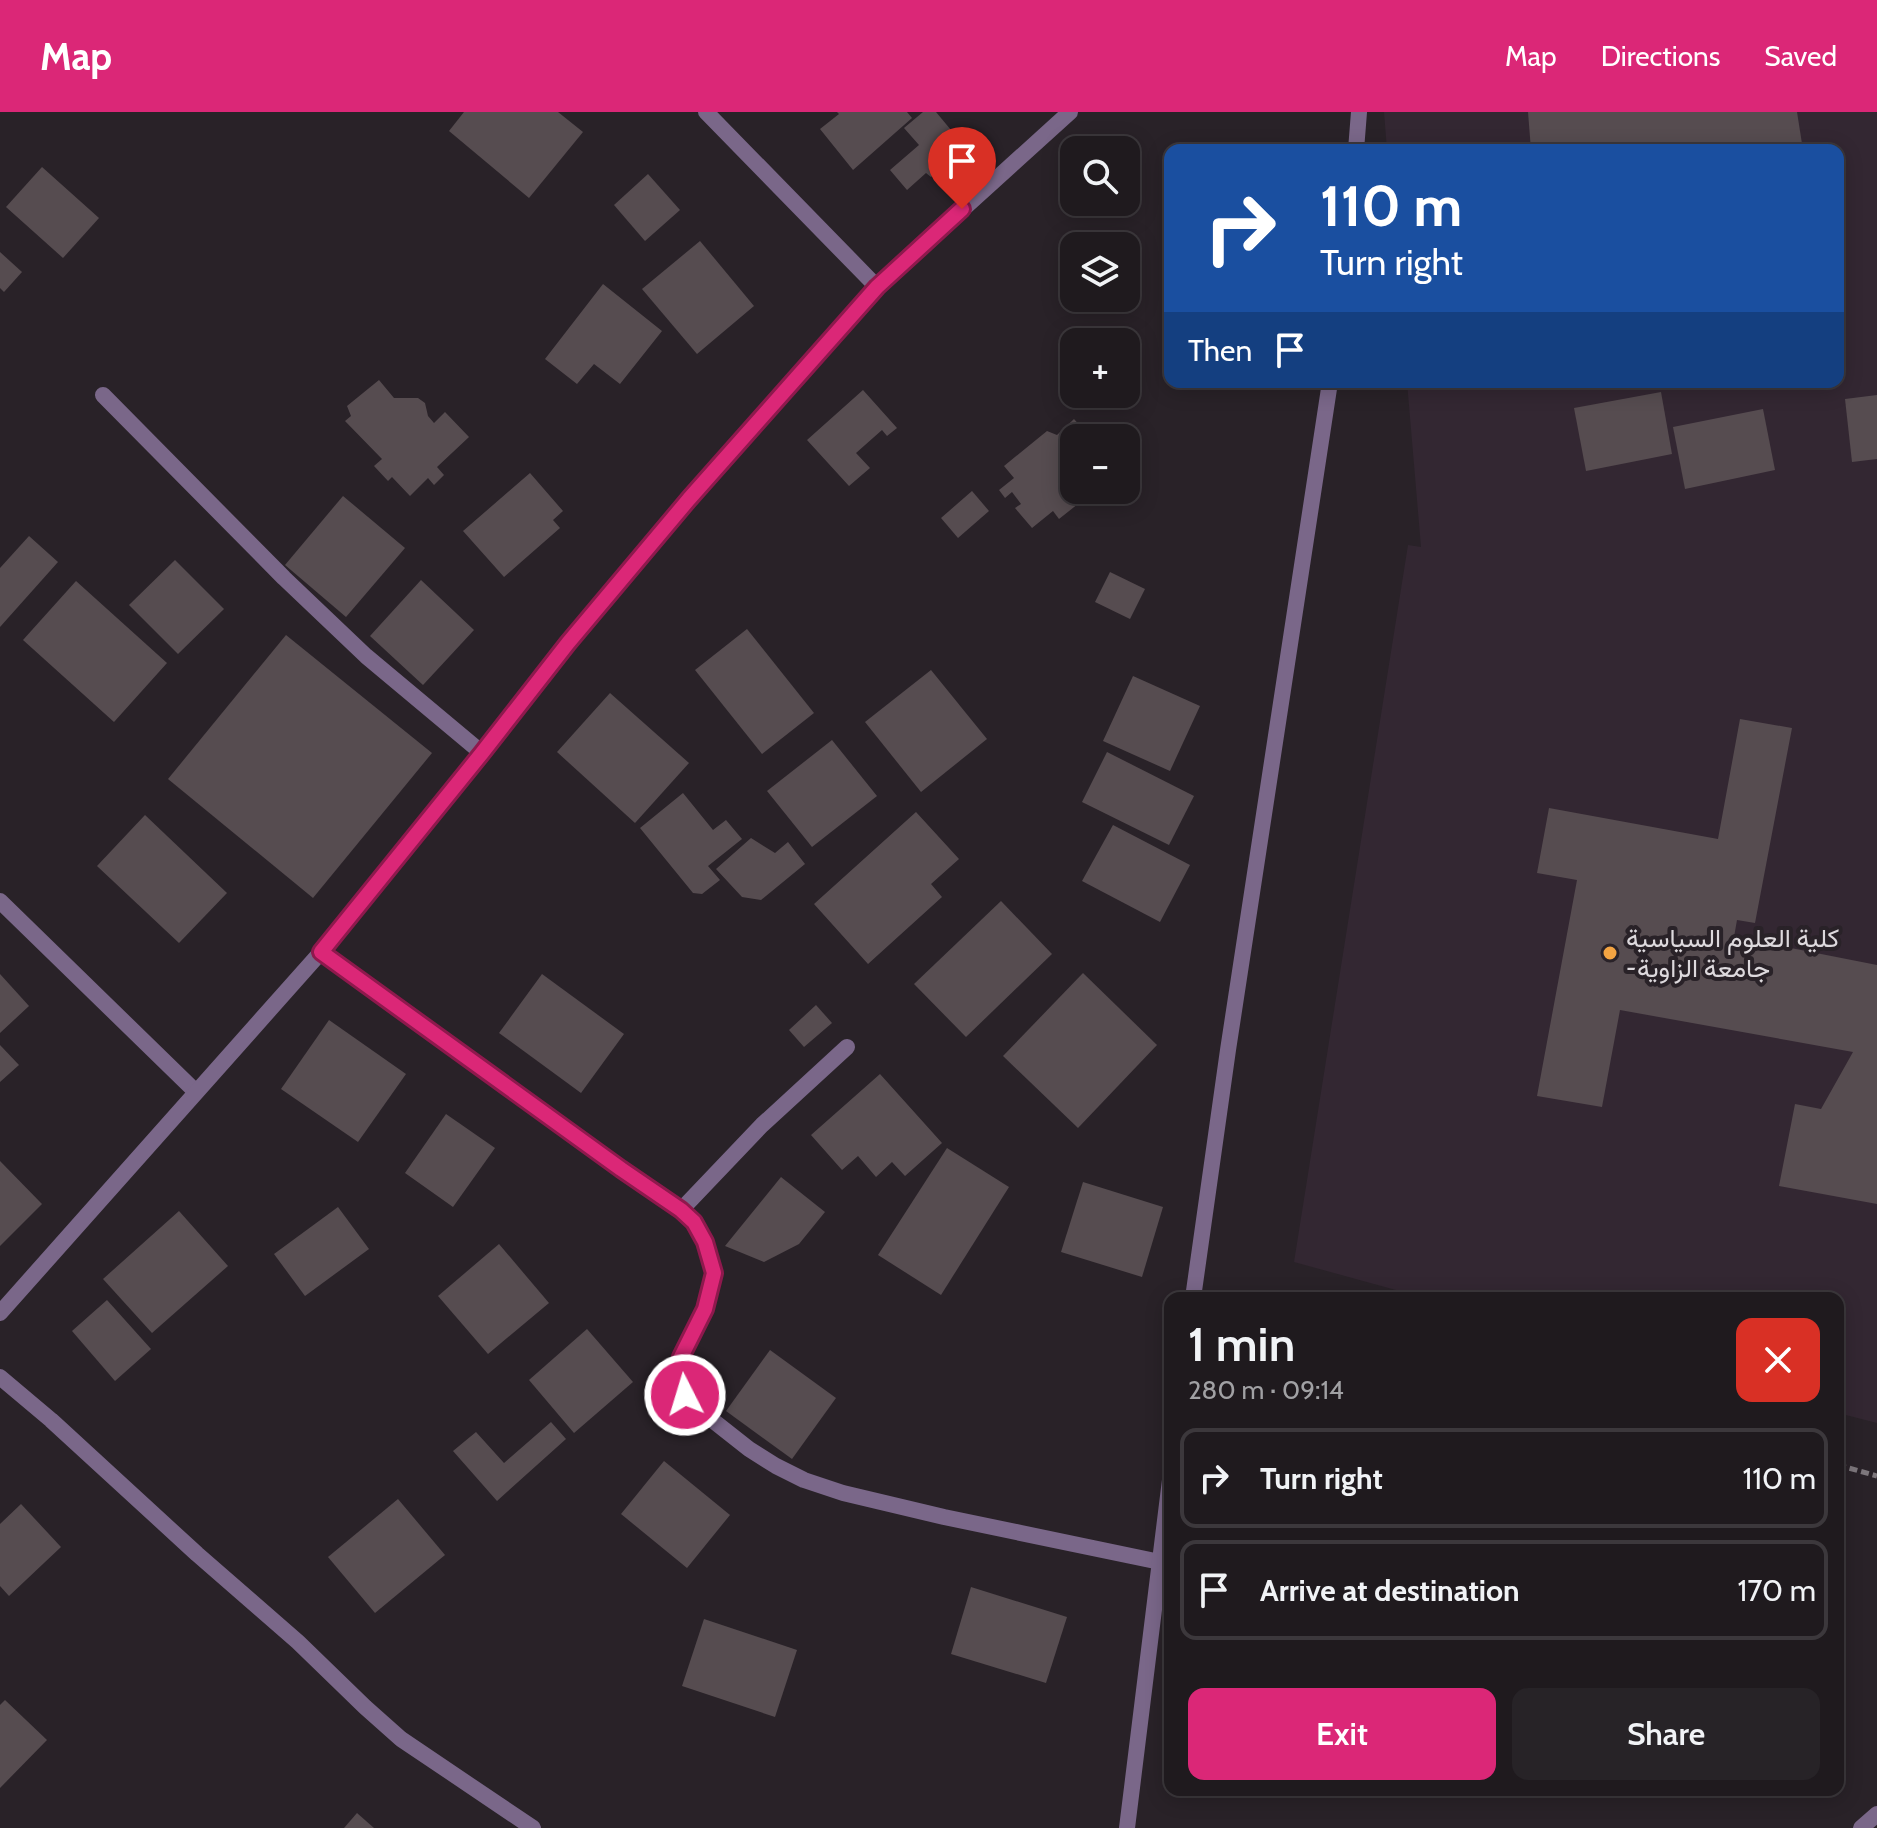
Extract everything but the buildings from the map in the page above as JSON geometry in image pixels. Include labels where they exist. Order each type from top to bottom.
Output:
[{"type":"street","points":[[706,112],[877,287]]},
{"type":"street","points":[[0,1313],[321,952],[568,643],[689,499],[877,287],[1070,112]]},
{"type":"street","points":[[1356,144],[1359,112]]},
{"type":"street","points":[[1194,1292],[1329,388]]},
{"type":"street","points":[[103,395],[284,578],[356,646],[482,753]]},
{"type":"street","points":[[0,901],[196,1092]]},
{"type":"street","points":[[321,952],[694,1222],[705,1242],[714,1273],[705,1309],[681,1357],[681,1379],[685,1395],[697,1408],[749,1449],[804,1480],[843,1493],[1160,1562]]},
{"type":"street","points":[[681,1210],[762,1125],[847,1047]]},
{"type":"street","points":[[0,1377],[298,1642],[401,1739],[533,1828]]},
{"type":"street","points":[[1127,1828],[1164,1529]]},
{"type":"street","points":[[1861,1828],[1877,1814]]},
{"type":"path","points":[[1844,1467],[1877,1476]]},
{"type":"shaded area","name":"كلية العلوم السياسية -جامعة الزاوية","points":[[1384,112],[1877,112],[1877,1423],[1844,1415],[1844,1292],[1403,1292],[1294,1262],[1408,545],[1421,547],[1408,388],[1844,388],[1844,144],[1387,144]]},
{"type":"place","name":"كلية العلوم السياسية -جامعة الزاوية","points":[[1610,953]]},
{"type":"route","points":[[685,1395],[681,1357],[705,1309],[714,1273],[705,1242],[694,1222],[321,952],[568,643],[689,499],[877,287],[962,209]]}]
